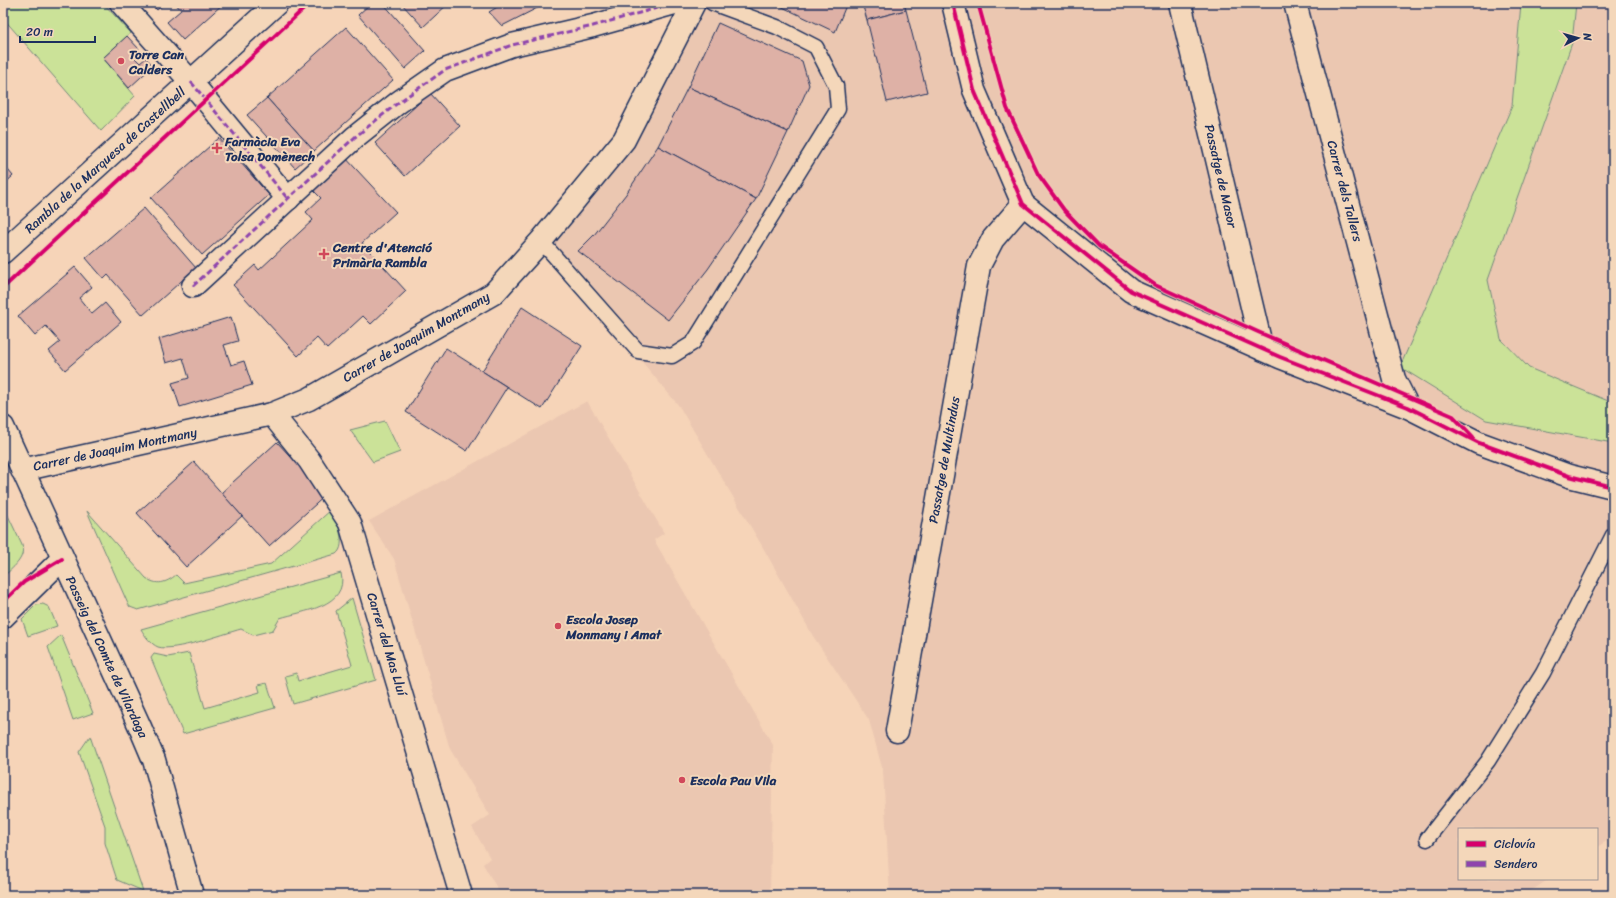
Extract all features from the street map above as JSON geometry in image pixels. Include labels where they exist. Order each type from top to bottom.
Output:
[{"type":"street","points":[[121,3],[191,82],[288,199]]},
{"type":"street","name":"Rambla de la Marquesa de Castellbell","points":[[3,252],[277,3]]},
{"type":"street","points":[[193,286],[355,137],[399,102],[445,70],[512,44],[593,26],[675,3]]},
{"type":"street","name":"Carrer de Joaquim Montmany","points":[[22,470],[272,414],[309,399],[494,293],[541,241],[624,140],[694,3]]},
{"type":"street","points":[[953,3],[974,90],[1023,204],[1131,291],[1262,349],[1408,407],[1479,443],[1569,476],[1613,486]]},
{"type":"street","name":"Passatge de Masor","points":[[1180,3],[1262,349]]},
{"type":"street","name":"Carrer dels Tallers","points":[[1295,3],[1394,379],[1408,407]]},
{"type":"street","name":"Passatge de Multindus","points":[[897,731],[978,266],[993,239],[1023,204]]},
{"type":"street","name":"Carrer del Mas Lluí","points":[[272,414],[309,460],[350,523],[461,895]]},
{"type":"street","name":"Passeig del Comte de Vilardaga","points":[[3,427],[154,760],[192,895]]},
{"type":"street","points":[[3,617],[62,559]]},
{"type":"lane","points":[[541,241],[638,351],[672,356],[693,343],[838,109],[836,86],[816,47],[777,27],[712,3]]},
{"type":"lane","points":[[1427,839],[1488,761],[1543,673],[1613,535]]},
{"type":"shaded area","points":[[685,3],[1521,3],[1512,106],[1400,367],[1486,420],[1613,443],[1613,837],[1598,846],[1598,828],[1458,828],[1458,880],[1548,880],[1525,895],[890,895],[883,771],[869,720],[813,636],[761,544],[679,406],[541,241],[622,130]]},
{"type":"shaded area","points":[[1576,3],[1613,3],[1613,403],[1529,368],[1501,338],[1488,280],[1572,43]]},
{"type":"shaded area","name":"Escola Josep Monmany i Amat","points":[[587,401],[664,533],[654,540],[773,745],[770,895],[501,895],[483,864],[490,858],[472,827],[490,815],[450,749],[394,559],[369,521]]},
{"type":"green space","points":[[3,3],[103,3],[131,33],[103,58],[135,96],[101,131],[3,18]]},
{"type":"green space","points":[[1521,3],[1576,3],[1572,43],[1488,280],[1501,339],[1529,368],[1613,403],[1613,443],[1486,420],[1400,367],[1512,106]]},
{"type":"green space","points":[[385,421],[400,452],[373,462],[350,430]]},
{"type":"green space","points":[[3,505],[23,550],[20,559],[3,577]]},
{"type":"green space","points":[[332,509],[341,539],[341,545],[336,554],[138,610],[130,607],[128,604],[87,511],[146,578],[158,583],[165,582],[176,575],[184,583],[271,564]]},
{"type":"green space","points":[[341,573],[342,584],[338,593],[331,600],[322,606],[311,610],[280,618],[273,630],[253,635],[241,629],[187,645],[165,648],[158,647],[153,644],[141,629]]},
{"type":"green space","points":[[352,598],[376,680],[293,704],[285,676],[296,673],[298,681],[352,665],[336,611]]},
{"type":"green space","points":[[43,604],[49,607],[57,626],[28,636],[22,619],[36,605]]},
{"type":"green space","points":[[61,635],[93,713],[73,720],[48,647]]},
{"type":"green space","points":[[189,653],[205,708],[260,692],[258,685],[267,683],[275,708],[183,734],[151,658],[154,654],[168,657]]},
{"type":"green space","points":[[90,736],[143,891],[117,880],[105,843],[105,826],[79,752]]},
{"type":"building","points":[[150,3],[165,3],[157,10]]},
{"type":"building","points":[[175,3],[224,3],[183,40],[167,22],[181,10]]},
{"type":"building","points":[[371,3],[383,3],[425,51],[405,69],[358,15]]},
{"type":"building","points":[[401,3],[449,3],[423,27]]},
{"type":"building","points":[[504,3],[547,3],[502,26],[489,12]]},
{"type":"building","points":[[774,3],[847,3],[835,32]]},
{"type":"building","points":[[862,3],[904,3],[906,10],[867,20]]},
{"type":"building","points":[[906,10],[927,92],[887,102],[867,20]]},
{"type":"building","points":[[718,23],[802,61],[809,85],[788,132],[688,87]]},
{"type":"building","points":[[346,27],[393,80],[314,151],[267,98]]},
{"type":"building","name":"Torre Can Calders","points":[[127,36],[139,49],[132,55],[140,63],[146,58],[153,66],[129,88],[103,58]]},
{"type":"building","points":[[688,87],[788,132],[756,199],[658,146]]},
{"type":"building","points":[[430,93],[460,126],[405,176],[375,143]]},
{"type":"building","points":[[267,98],[314,151],[295,168],[247,115]]},
{"type":"building","points":[[219,138],[269,195],[202,255],[151,198]]},
{"type":"building","points":[[658,146],[756,199],[708,269],[668,320],[578,251],[594,235],[626,194]]},
{"type":"building","name":"Centre d'Atenció Primària Rambla","points":[[343,155],[396,212],[362,243],[406,291],[371,324],[363,316],[327,349],[317,338],[298,356],[233,285],[255,265],[259,270],[313,220],[306,212],[321,198],[309,186]]},
{"type":"building","points":[[3,164],[13,176],[3,185]]},
{"type":"building","points":[[144,208],[196,268],[143,315],[108,275],[104,279],[86,258]]},
{"type":"building","points":[[75,267],[92,287],[79,298],[92,314],[105,303],[121,322],[65,370],[49,351],[60,342],[46,326],[35,336],[18,316]]},
{"type":"building","points":[[522,307],[582,346],[542,409],[482,371]]},
{"type":"building","points":[[231,317],[238,341],[224,345],[231,365],[244,361],[252,385],[180,407],[172,383],[189,378],[183,358],[166,363],[159,339]]},
{"type":"building","points":[[446,348],[507,387],[467,451],[406,412]]},
{"type":"building","points":[[277,442],[326,495],[269,546],[221,493]]},
{"type":"building","points":[[194,462],[242,516],[186,567],[137,513]]},
{"type":"marked path","points":[[193,286],[355,137],[399,102],[445,70],[512,45],[593,26],[675,3]]},
{"type":"marked path","points":[[191,82],[288,199]]},
{"type":"cycle path","points":[[3,288],[310,3]]},
{"type":"cycle path","points":[[953,3],[974,90],[1023,204],[1131,291],[1280,357],[1408,407],[1479,443],[1569,476],[1613,487]]},
{"type":"cycle path","points":[[978,3],[1007,108],[1038,174],[1064,210],[1099,246],[1155,285],[1258,332],[1453,416],[1473,437]]},
{"type":"cycle path","points":[[3,602],[24,582],[62,559]]},
{"type":"place","name":"Torre Can Calders","points":[[121,61]]},
{"type":"place","name":"Farmàcia Eva Tolsa Domènech","points":[[217,148]]},
{"type":"place","name":"Centre d'Atenció Primària Rambla","points":[[324,254]]},
{"type":"place","name":"Escola Josep Monmany i Amat","points":[[558,626]]},
{"type":"place","name":"Escola Pau Vila","points":[[682,780]]}]
